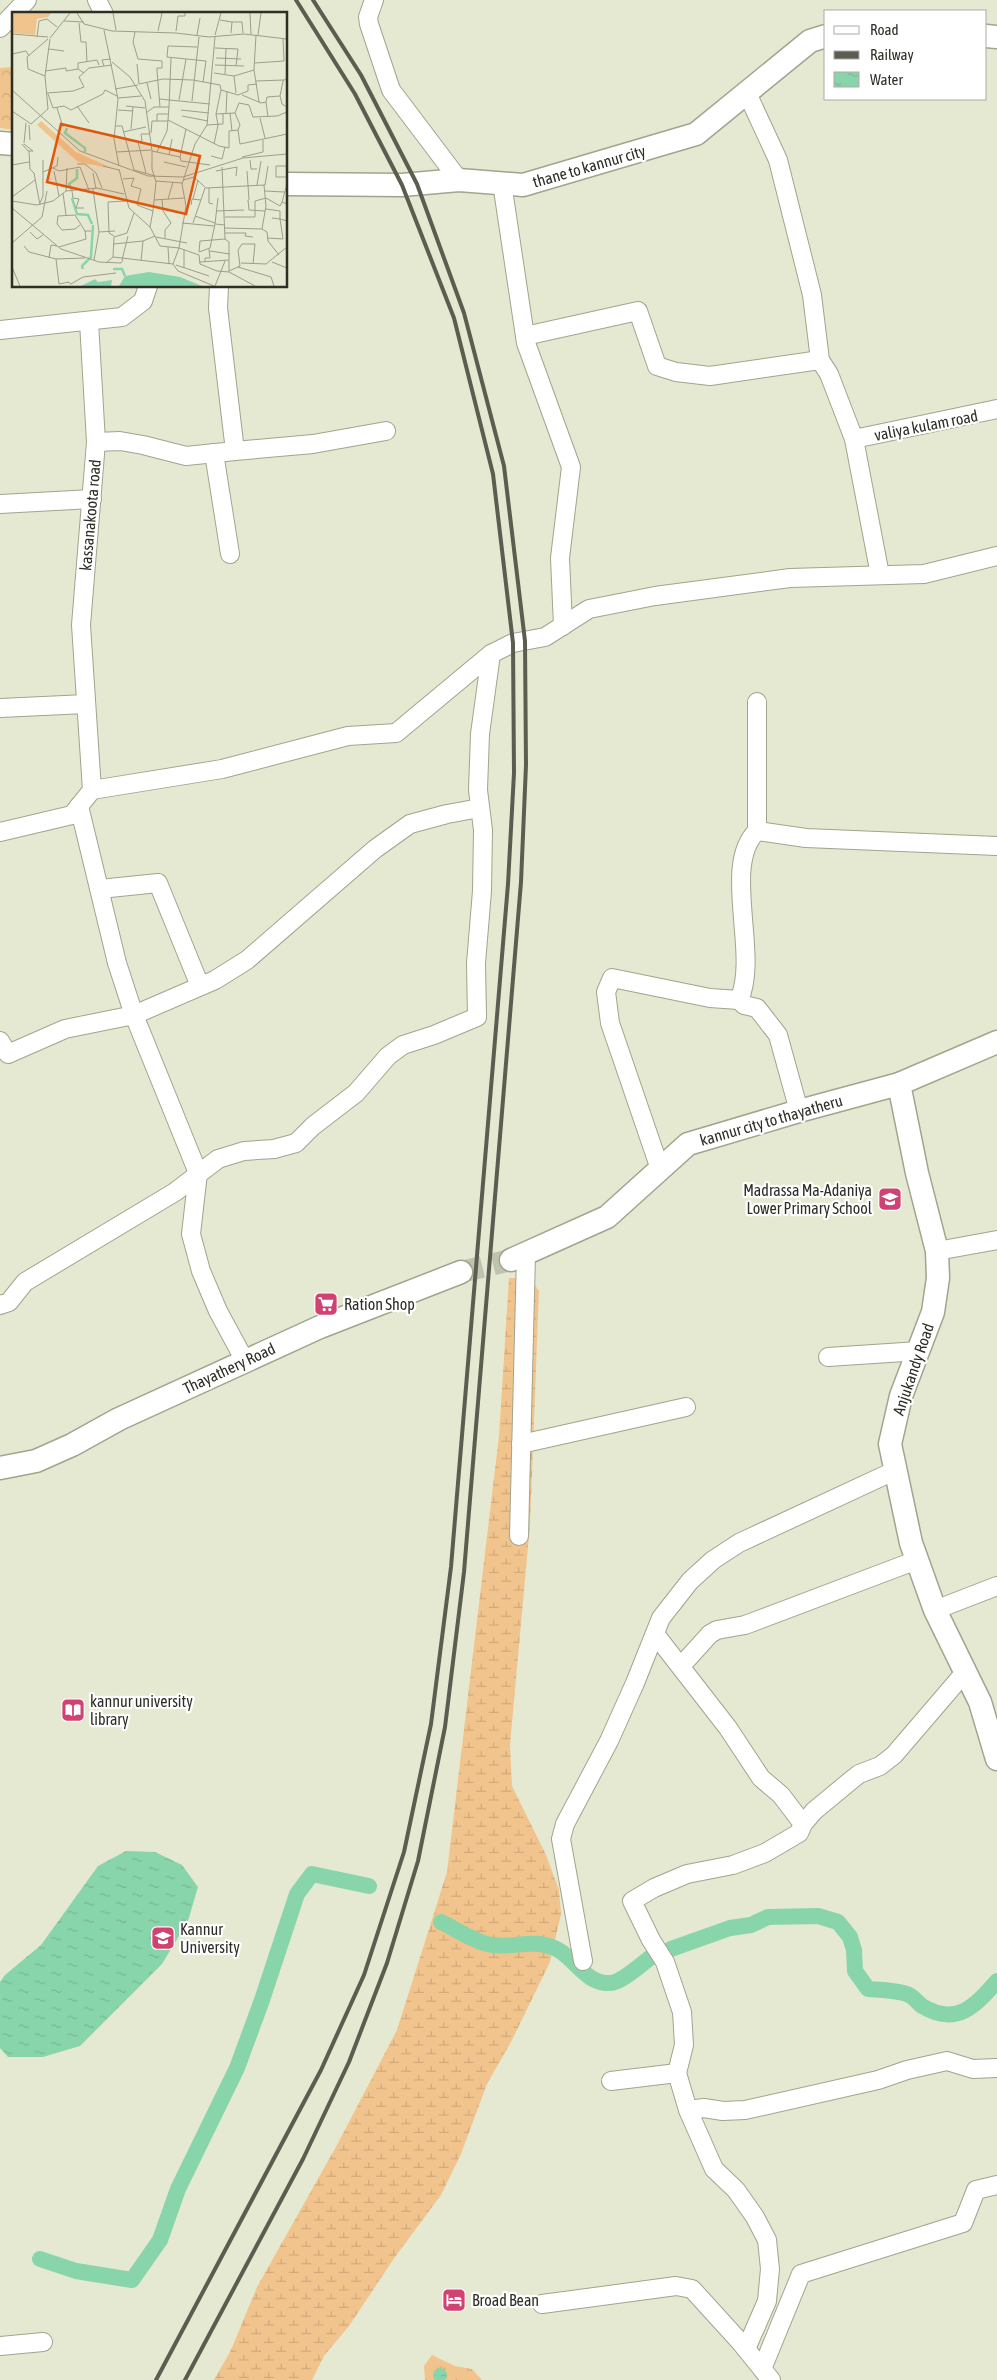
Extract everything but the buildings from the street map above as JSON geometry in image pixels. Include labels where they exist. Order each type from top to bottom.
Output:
[{"type":"street","points":[[15,12],[27,0]]},
{"type":"street","points":[[97,0],[103,12]]},
{"type":"street","points":[[374,0],[368,17],[369,24],[391,90],[459,180]]},
{"type":"street","points":[[0,28],[12,16]]},
{"type":"street","name":"thane to kannur city","points":[[288,184],[402,185],[459,180],[523,185],[696,134],[810,41],[824,37]]},
{"type":"street","points":[[747,93],[778,160],[812,295],[820,360],[829,374],[854,439],[880,576]]},
{"type":"street","points":[[502,183],[525,336],[549,409],[571,467],[560,558],[563,626]]},
{"type":"street","points":[[0,330],[122,317],[143,301],[147,288]]},
{"type":"street","points":[[219,288],[218,308],[235,451]]},
{"type":"street","points":[[525,336],[638,311],[656,366],[676,372],[710,376],[820,360]]},
{"type":"street","points":[[89,322],[96,442]]},
{"type":"street","name":"valiya kulam road","points":[[854,439],[997,409]]},
{"type":"street","name":"kassanakoota road","points":[[92,790],[81,625],[96,442],[120,441],[143,444],[186,456],[313,444],[386,431]]},
{"type":"street","points":[[214,453],[230,554]]},
{"type":"street","points":[[0,504],[92,499]]},
{"type":"street","points":[[0,832],[72,814],[92,790],[222,769],[348,736],[396,733],[490,654],[513,643],[545,637],[589,609],[655,596],[790,578],[924,574],[997,556]]},
{"type":"street","points":[[0,1305],[8,1302],[25,1282],[175,1192],[218,1159],[244,1151],[274,1149],[296,1143],[313,1126],[356,1093],[388,1056],[403,1045],[434,1036],[477,1017],[476,963],[482,891],[483,839],[478,790],[480,734],[490,654]]},
{"type":"street","points":[[738,1000],[743,992],[746,957],[742,908],[743,854],[749,838],[757,831],[757,702]]},
{"type":"street","points":[[0,708],[86,704]]},
{"type":"street","points":[[79,806],[117,963],[134,1015],[198,1173],[191,1234],[204,1279],[218,1311],[245,1361]]},
{"type":"street","points":[[0,1041],[8,1054],[64,1029],[134,1015],[200,986],[248,960],[375,849],[410,824],[447,814],[480,808]]},
{"type":"street","points":[[757,831],[806,838],[997,846]]},
{"type":"street","points":[[100,889],[158,883],[200,986]]},
{"type":"street","points":[[660,1169],[610,1024],[606,992],[612,978],[710,998],[738,1000],[744,1005],[757,1008],[778,1035],[799,1110]]},
{"type":"street","name":"kannur city to thayatheru","points":[[518,1257],[607,1217],[688,1144],[799,1110],[899,1084],[997,1042]]},
{"type":"street","name":"Anjukandy Road","points":[[899,1084],[917,1173],[937,1251],[938,1278],[933,1312],[901,1396],[890,1444],[894,1471],[916,1560],[935,1610],[980,1702],[997,1759]]},
{"type":"street","points":[[937,1251],[997,1240]]},
{"type":"street","points":[[518,1257],[521,1444],[519,1536]]},
{"type":"street","name":"Thayathery Road","points":[[0,1468],[36,1460],[63,1449],[119,1419],[320,1327],[461,1272]]},
{"type":"street","points":[[828,1357],[919,1351]]},
{"type":"street","points":[[521,1444],[686,1407]]},
{"type":"street","points":[[583,1961],[561,1839],[565,1824],[609,1741],[655,1634],[660,1618],[690,1581],[713,1560],[739,1543],[894,1471]]},
{"type":"street","points":[[680,1666],[700,1644],[717,1630],[745,1624],[916,1560]]},
{"type":"street","points":[[935,1610],[997,1586]]},
{"type":"street","points":[[655,1634],[728,1728],[761,1778],[781,1795],[802,1824]]},
{"type":"street","points":[[746,2349],[767,2301],[770,2269],[766,2240],[755,2217],[736,2190],[714,2169],[688,2110],[677,2073],[684,2045],[682,2012],[665,1962],[651,1940],[632,1901],[654,1888],[687,1874],[734,1865],[765,1853],[799,1833],[802,1824],[814,1811],[859,1774],[888,1761],[966,1671]]},
{"type":"street","points":[[688,2110],[704,2108],[723,2111],[746,2110],[893,2076],[908,2070],[947,2061],[973,2069],[997,2068]]},
{"type":"street","points":[[612,2081],[677,2073]]},
{"type":"street","points":[[767,2375],[802,2274],[963,2223],[976,2190],[997,2185]]},
{"type":"street","points":[[542,2304],[676,2286],[692,2289],[767,2375]]},
{"type":"street","points":[[0,2346],[43,2342]]},
{"type":"green space","points":[[12,67],[12,130],[0,128],[0,68]]},
{"type":"green space","points":[[509,1278],[530,1278],[539,1291],[530,1525],[510,1745],[512,1786],[546,1855],[559,1890],[561,1914],[550,1962],[511,2042],[487,2084],[461,2154],[441,2195],[395,2257],[349,2326],[324,2356],[312,2380],[214,2380],[231,2350],[257,2287],[337,2145],[397,2030],[447,1872],[499,1436]]},
{"type":"green space","points":[[432,2355],[455,2366],[472,2369],[482,2380],[425,2380],[424,2366]]},
{"type":"water","points":[[126,1851],[155,1852],[182,1865],[198,1887],[188,1921],[162,1964],[80,2046],[43,2057],[8,2057],[0,2048],[0,1982],[5,1975],[41,1945],[98,1866]]},
{"type":"water","points":[[437,2368],[443,2368],[447,2372],[447,2378],[444,2381],[436,2381],[433,2378],[433,2372]]},
{"type":"waterway","points":[[40,2259],[76,2271],[132,2280],[160,2240],[178,2189],[237,2068],[297,1894],[312,1874],[369,1886]]},
{"type":"waterway","points":[[671,1949],[730,1928],[751,1925],[768,1917],[818,1916],[838,1922],[850,1937],[854,1950],[855,1971],[868,1989],[888,1990],[909,1995],[922,2006],[934,2012],[955,2014],[973,2005],[997,1981]]},
{"type":"waterway","points":[[441,1922],[473,1939],[487,1944],[502,1946],[535,1944],[552,1947],[566,1955],[583,1972],[602,1983],[620,1980],[654,1955]]},
{"type":"tunnel","points":[[461,1272],[511,1260]]},
{"type":"railway","points":[[156,2380],[321,2070],[364,1975],[404,1852],[431,1724],[451,1567],[508,884],[514,773],[513,643],[493,474],[454,318],[402,185],[355,94],[296,0]]},
{"type":"railway","points":[[185,2380],[303,2159],[349,2062],[387,1963],[418,1861],[445,1727],[464,1572],[521,882],[526,765],[525,641],[504,466],[464,313],[417,184],[361,75],[313,0]]},
{"type":"place","name":"Madrassa Ma-Adaniya Lower Primary School","points":[[890,1199]]},
{"type":"place","name":"Ration Shop","points":[[326,1304]]},
{"type":"place","name":"kannur university library","points":[[73,1710]]},
{"type":"place","name":"Kannur University","points":[[163,1938]]},
{"type":"place","name":"Broad Bean","points":[[454,2300]]}]
